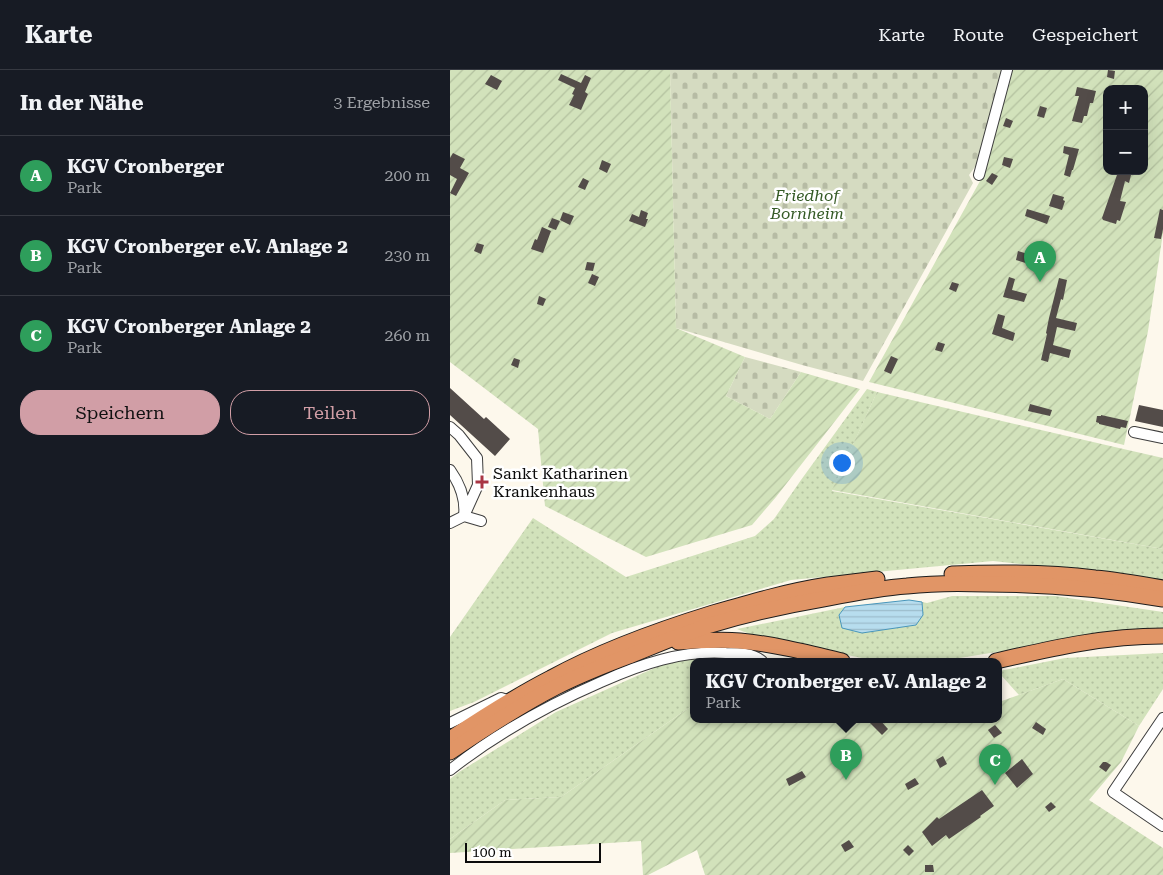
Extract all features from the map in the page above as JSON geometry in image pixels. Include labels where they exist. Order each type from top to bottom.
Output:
[{"type":"highway","points":[[450,739],[511,700],[585,661],[673,626],[755,601],[827,586],[900,576],[962,573],[1014,573],[1093,578],[1163,588]]},
{"type":"highway","points":[[450,752],[484,729],[556,687],[583,674],[706,627],[794,604],[846,594],[908,586],[968,584],[1053,586],[1163,599]]},
{"type":"highway","points":[[1002,660],[1083,642],[1163,636]]},
{"type":"highway","points":[[661,643],[712,640],[740,641],[765,644],[828,658]]},
{"type":"street","points":[[978,175],[1007,70]]},
{"type":"street","points":[[450,427],[459,435],[476,458],[478,485],[464,516],[450,523]]},
{"type":"street","points":[[1134,432],[1163,438]]},
{"type":"street","points":[[450,470],[459,485],[465,503],[464,516]]},
{"type":"street","points":[[464,516],[481,521]]},
{"type":"street","points":[[450,770],[491,741],[551,706],[584,689],[648,663],[687,654],[708,652],[736,653],[757,658]]},
{"type":"street","points":[[736,653],[740,658]]},
{"type":"street","points":[[450,724],[501,698],[511,700]]},
{"type":"street","points":[[1163,718],[1113,792],[1163,826]]},
{"type":"green space","points":[[450,70],[670,70],[676,328],[745,357],[726,396],[770,419],[801,372],[860,389],[752,525],[646,557],[545,506],[538,429],[450,362]]},
{"type":"green space","name":"Friedhof Bornheim","points":[[670,70],[1002,70],[977,164],[969,175],[973,183],[863,381],[676,328]]},
{"type":"green space","points":[[1011,70],[1163,70],[1163,233],[1148,331],[1124,445],[869,382],[980,181]]},
{"type":"green space","points":[[745,357],[801,372],[770,419],[726,396]]},
{"type":"green space","points":[[867,389],[877,392],[832,491],[1163,549],[1163,580],[993,561],[791,580],[612,633],[474,702],[450,711],[450,637],[533,518],[626,577],[755,536],[774,519]]},
{"type":"green space","points":[[877,392],[1163,458],[1163,549],[832,490]]},
{"type":"green space","points":[[952,596],[1055,596],[1163,612],[1163,632],[1101,635],[959,658],[862,658],[757,637],[737,629],[845,607],[839,615],[923,615],[922,602],[927,603]]},
{"type":"green space","points":[[1163,653],[1163,689],[1139,726],[1063,679],[1019,695],[1002,676],[1002,670],[1065,658]]},
{"type":"green space","points":[[712,656],[717,658],[697,658]]},
{"type":"green space","points":[[690,659],[690,707],[561,797],[505,800],[450,839],[450,779],[556,712],[668,662]]},
{"type":"green space","points":[[1063,679],[1139,726],[1121,762],[1089,800],[1163,848],[1163,875],[705,875],[697,850],[648,875],[643,875],[641,841],[450,853],[450,839],[505,800],[561,797],[690,707],[690,723],[1002,723],[1002,701]]},
{"type":"water","points":[[909,600],[922,602],[923,615],[916,625],[862,633],[842,628],[839,615],[845,607]]},
{"type":"building","points":[[1108,70],[1115,71],[1114,79],[1107,77]]},
{"type":"building","points":[[561,74],[581,83],[585,75],[591,78],[585,92],[588,94],[581,110],[569,105],[575,88],[558,80]]},
{"type":"building","points":[[491,75],[502,81],[497,90],[485,84]]},
{"type":"building","points":[[1077,87],[1096,91],[1093,103],[1090,103],[1087,116],[1084,116],[1082,123],[1072,121],[1079,96],[1075,96]]},
{"type":"building","points":[[1040,106],[1047,108],[1044,118],[1037,116]]},
{"type":"building","points":[[1006,118],[1013,121],[1010,128],[1003,126]]},
{"type":"building","points":[[1064,146],[1079,149],[1070,177],[1064,175],[1069,155],[1063,153]]},
{"type":"building","points":[[453,153],[465,159],[460,168],[469,173],[456,196],[450,193],[457,179],[450,175],[450,158]]},
{"type":"building","points":[[1004,157],[1013,159],[1010,168],[1002,165]]},
{"type":"building","points":[[602,160],[611,164],[607,173],[599,169]]},
{"type":"building","points":[[992,173],[998,176],[992,185],[986,181]]},
{"type":"building","points":[[1117,175],[1131,175],[1129,183],[1125,181],[1120,201],[1126,202],[1120,221],[1117,220],[1116,224],[1102,218]]},
{"type":"building","points":[[583,178],[589,181],[585,190],[578,187]]},
{"type":"building","points":[[1053,194],[1064,197],[1063,200],[1065,201],[1062,210],[1049,206]]},
{"type":"building","points":[[1027,209],[1050,216],[1047,224],[1025,216]]},
{"type":"building","points":[[1160,209],[1163,210],[1161,239],[1154,238]]},
{"type":"building","points":[[641,210],[648,213],[645,227],[629,221],[632,214],[639,217]]},
{"type":"building","points":[[563,212],[574,216],[570,225],[560,220]]},
{"type":"building","points":[[552,218],[560,221],[556,230],[548,227]]},
{"type":"building","points":[[542,227],[551,231],[543,253],[531,249]]},
{"type":"building","points":[[477,243],[484,245],[481,254],[474,251]]},
{"type":"building","points":[[1018,251],[1038,257],[1035,266],[1016,260]]},
{"type":"building","points":[[587,262],[595,263],[593,271],[585,270]]},
{"type":"building","points":[[592,274],[599,277],[595,286],[588,283]]},
{"type":"building","points":[[1009,277],[1015,279],[1012,290],[1027,294],[1024,302],[1003,297]]},
{"type":"building","points":[[1059,278],[1067,280],[1063,300],[1061,299],[1056,318],[1077,323],[1075,331],[1057,327],[1053,345],[1071,350],[1069,358],[1050,353],[1048,362],[1041,360]]},
{"type":"building","points":[[952,282],[959,284],[956,292],[949,289]]},
{"type":"building","points":[[539,296],[546,299],[543,306],[537,304]]},
{"type":"building","points":[[998,314],[1005,316],[1002,328],[1015,333],[1013,341],[992,334]]},
{"type":"building","points":[[938,342],[945,344],[942,352],[935,350]]},
{"type":"building","points":[[891,356],[898,359],[891,374],[884,371]]},
{"type":"building","points":[[514,358],[520,360],[518,368],[511,365]]},
{"type":"building","points":[[450,388],[484,419],[486,417],[510,439],[495,456],[450,415]]},
{"type":"building","points":[[1030,404],[1052,410],[1050,416],[1028,411]]},
{"type":"building","points":[[1139,405],[1163,410],[1163,427],[1135,421]]},
{"type":"building","points":[[1101,415],[1128,421],[1126,428],[1121,427],[1120,429],[1099,424],[1096,422],[1097,416]]},
{"type":"building","points":[[1036,722],[1046,729],[1043,735],[1032,728]]},
{"type":"building","points":[[847,723],[856,723],[850,728]]},
{"type":"building","points":[[870,723],[883,723],[888,729],[882,735]]},
{"type":"building","points":[[995,725],[1002,733],[994,738],[988,730]]},
{"type":"building","points":[[943,756],[947,764],[940,768],[936,760]]},
{"type":"building","points":[[1022,759],[1033,774],[1017,788],[1005,773]]},
{"type":"building","points":[[1103,762],[1111,765],[1106,772],[1099,767]]},
{"type":"building","points":[[802,771],[806,777],[789,786],[786,779]]},
{"type":"building","points":[[915,778],[919,784],[908,790],[905,784]]},
{"type":"building","points":[[982,790],[994,806],[949,839],[946,835],[932,846],[922,832],[937,817],[939,819]]},
{"type":"building","points":[[1051,802],[1056,807],[1049,812],[1045,807]]},
{"type":"building","points":[[849,840],[854,847],[845,852],[841,845]]},
{"type":"building","points":[[908,845],[914,851],[909,856],[903,850]]},
{"type":"building","points":[[925,865],[933,865],[934,872],[925,872]]},
{"type":"place","name":"KGV Cronberger","points":[[1040,282]]},
{"type":"place","name":"Sankt Katharinen Krankenhaus","points":[[482,482]]},
{"type":"place","name":"KGV Cronberger e.V. Anlage 2","points":[[846,780]]},
{"type":"place","name":"KGV Cronberger Anlage 2","points":[[995,785]]}]
